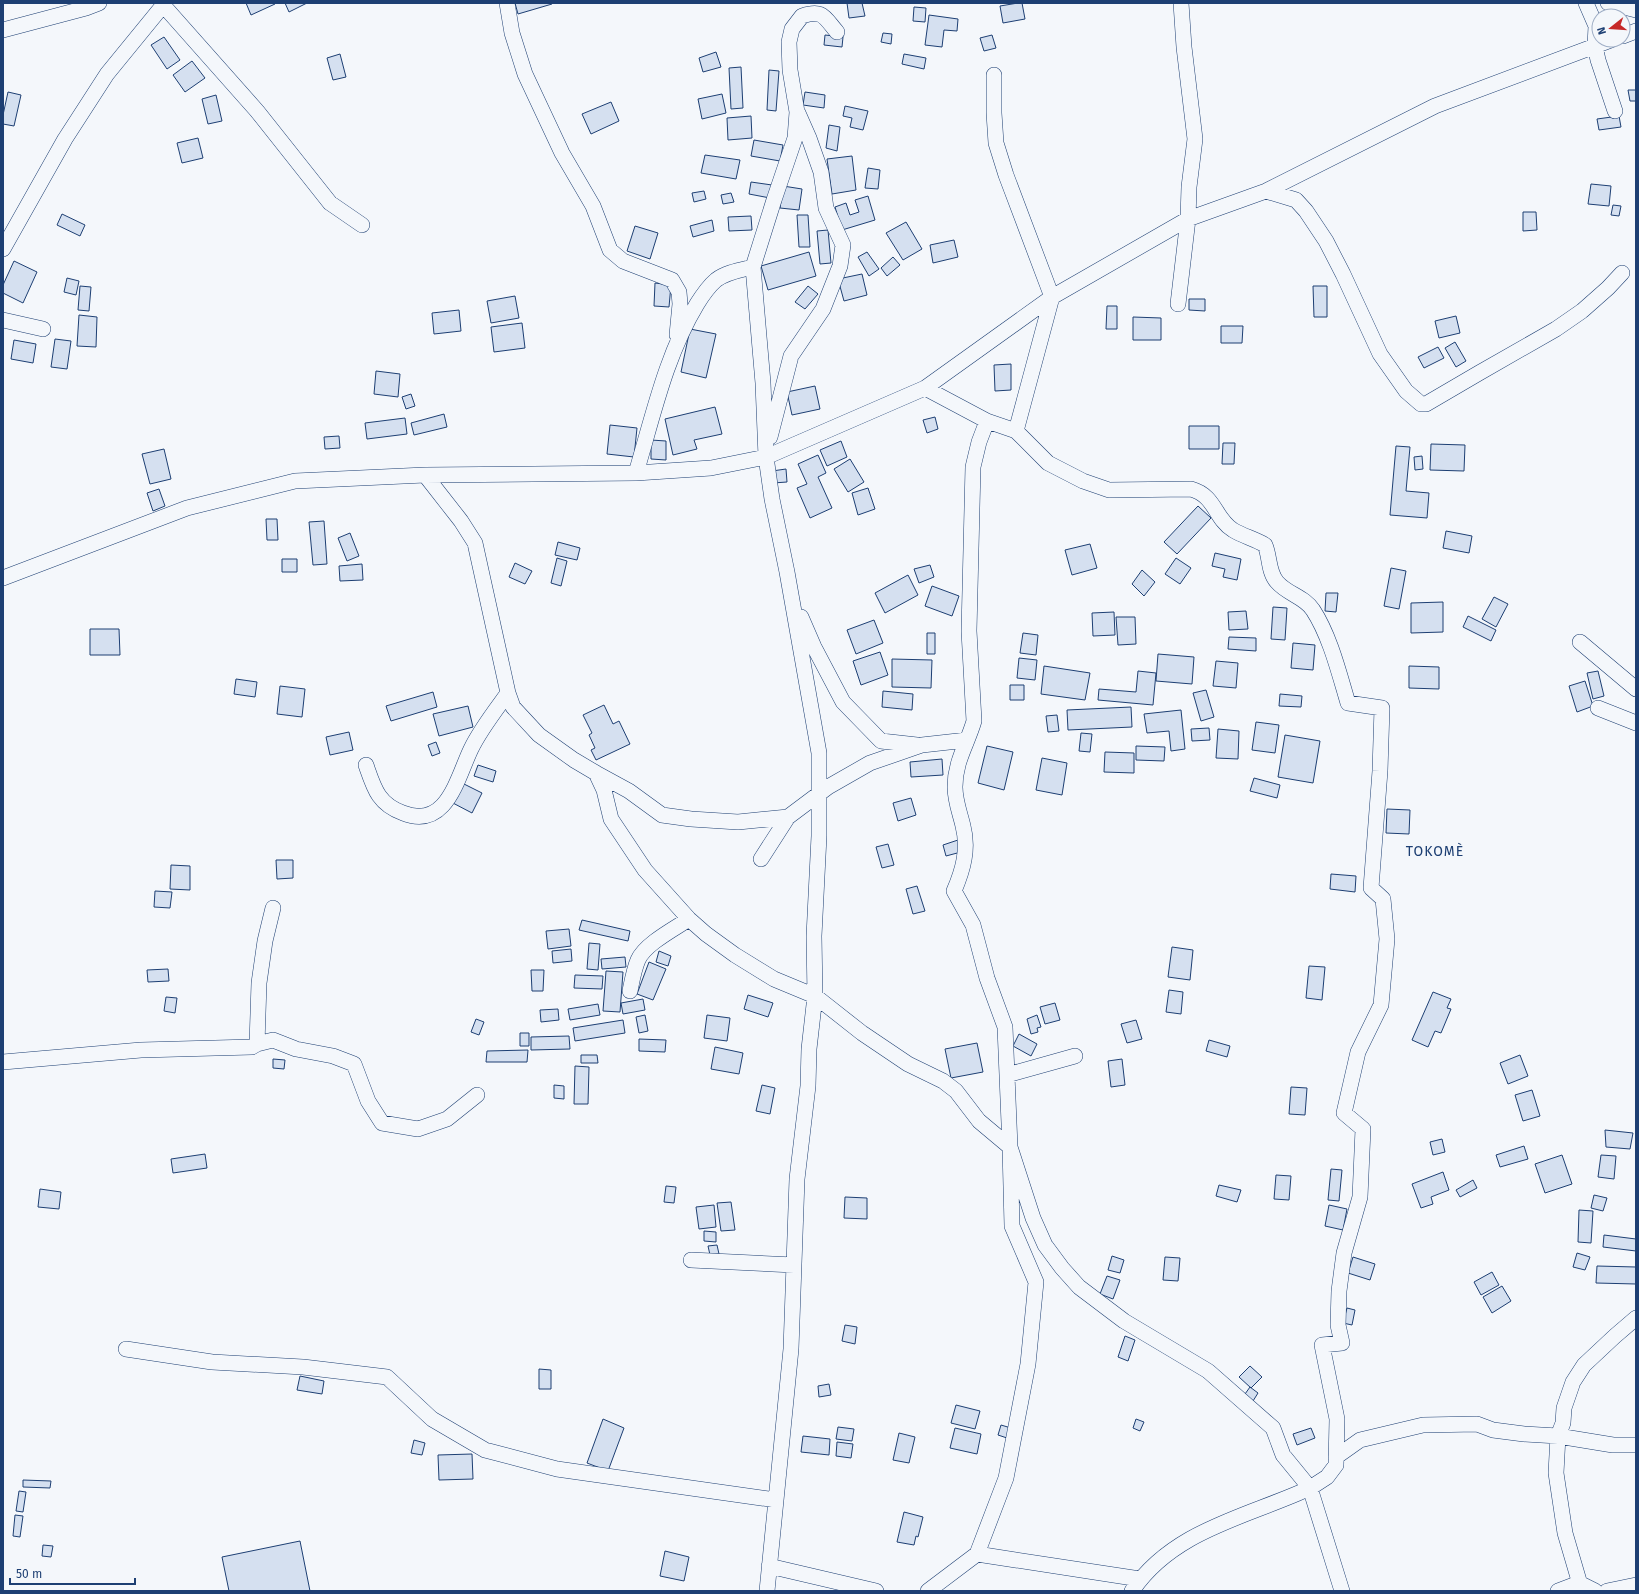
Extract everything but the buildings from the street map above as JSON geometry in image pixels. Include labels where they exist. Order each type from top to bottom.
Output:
[{"type":"street","points":[[3,30],[86,8],[99,3]]},
{"type":"street","points":[[507,3],[512,33],[525,74],[562,152],[593,206],[610,250],[623,261],[672,280],[679,292],[680,304],[676,346]]},
{"type":"street","points":[[1178,304],[1188,219],[1189,187],[1195,139],[1184,47],[1181,3]]},
{"type":"street","points":[[1586,3],[1591,14]]},
{"type":"street","points":[[1608,3],[1636,10]]},
{"type":"street","points":[[3,249],[65,139],[107,74],[164,4],[257,111],[330,203],[362,225]]},
{"type":"street","points":[[767,1591],[791,1350],[797,1179],[808,1086],[809,1049],[815,996],[814,936],[819,836],[819,753],[791,595],[772,499],[766,457],[753,266],[795,138],[797,112],[790,70],[789,42],[792,29],[802,16],[818,13],[823,16],[837,32]]},
{"type":"street","points":[[3,578],[187,508],[295,481],[425,475],[636,473],[711,468],[766,457],[925,388],[1052,297],[1188,219],[1266,191],[1435,106],[1591,48]]},
{"type":"street","points":[[1595,48],[1615,111]]},
{"type":"street","points":[[994,76],[996,143],[1006,175],[1052,297],[1016,431]]},
{"type":"street","points":[[766,457],[776,411],[791,356],[823,309],[840,266],[843,245],[826,208],[821,172],[809,138],[797,112]]},
{"type":"street","points":[[1288,180],[1296,200],[1306,211],[1326,241],[1356,300],[1380,354],[1406,390],[1421,404],[1426,404],[1556,329],[1582,311],[1608,288],[1622,273]]},
{"type":"street","points":[[1266,191],[1296,200]]},
{"type":"street","points":[[636,473],[671,358],[686,322],[703,296],[716,280],[731,272],[753,266]]},
{"type":"street","points":[[3,320],[43,329]]},
{"type":"street","points":[[925,388],[987,421],[1016,431],[1048,463],[1083,481],[1109,490],[1135,491],[1191,489],[1201,492],[1207,497],[1229,527],[1264,545],[1268,553],[1272,574],[1275,581],[1280,586],[1305,601],[1312,608],[1318,618],[1333,654],[1348,703],[1382,708],[1380,772],[1371,888],[1383,899],[1387,939],[1381,1004],[1358,1052],[1344,1113],[1363,1130],[1360,1197],[1344,1253],[1339,1291],[1338,1325],[1342,1343],[1322,1345],[1337,1419],[1336,1465],[1324,1480],[1310,1488],[1187,1540],[1168,1552],[1136,1585],[977,1554]]},
{"type":"street","points":[[928,1591],[977,1554],[1006,1478],[1028,1364],[1036,1282],[1012,1226],[1005,1027],[987,978],[973,925],[954,891],[963,868],[966,845],[964,827],[956,800],[956,771],[960,753],[967,740],[974,721],[968,631],[972,467],[987,421]]},
{"type":"street","points":[[425,475],[461,521],[475,543],[512,707],[539,735],[574,760],[629,791],[662,815],[691,819],[738,822],[788,817]]},
{"type":"street","points":[[791,595],[814,647],[843,702],[881,742],[922,745],[967,740]]},
{"type":"street","points":[[1580,642],[1636,689]]},
{"type":"street","points":[[366,765],[381,800],[394,810],[408,815],[421,816],[437,812],[447,800],[456,784],[471,749],[495,710],[508,694]]},
{"type":"street","points":[[1598,708],[1636,723]]},
{"type":"street","points":[[761,859],[788,817],[819,794],[870,763],[922,745]]},
{"type":"street","points":[[596,773],[604,790],[611,819],[645,870],[689,919],[717,943],[774,979],[815,996],[862,1033],[908,1064],[943,1081],[956,1091],[979,1121],[1010,1146],[1039,1232],[1045,1245],[1062,1268],[1079,1287],[1124,1321],[1208,1371],[1273,1428],[1283,1455],[1310,1488],[1342,1591]]},
{"type":"street","points":[[257,1044],[259,983],[265,940],[273,908]]},
{"type":"street","points":[[630,991],[638,960],[642,953],[649,946],[689,919]]},
{"type":"street","points":[[3,1062],[141,1050],[252,1048],[257,1044],[273,1040],[296,1049],[333,1056],[354,1064],[368,1101],[382,1123],[418,1129],[447,1119],[477,1095]]},
{"type":"street","points":[[1007,1075],[1075,1056]]},
{"type":"street","points":[[691,1260],[794,1265]]},
{"type":"street","points":[[1581,1587],[1565,1533],[1556,1473],[1558,1436],[1563,1423],[1564,1408],[1573,1382],[1584,1365],[1614,1336],[1636,1318]]},
{"type":"street","points":[[126,1349],[212,1362],[303,1367],[387,1377],[432,1419],[485,1450],[557,1469],[776,1500]]},
{"type":"street","points":[[1336,1457],[1360,1440],[1423,1425],[1477,1424],[1493,1430],[1558,1436],[1613,1445],[1636,1445]]},
{"type":"street","points":[[769,1566],[876,1591]]},
{"type":"street","points":[[1607,1591],[1636,1585]]},
{"type":"street","points":[[1558,1591],[1581,1587],[1595,1591]]},
{"type":"district","name":"TOKOMÈ","points":[[1435,851]]}]
